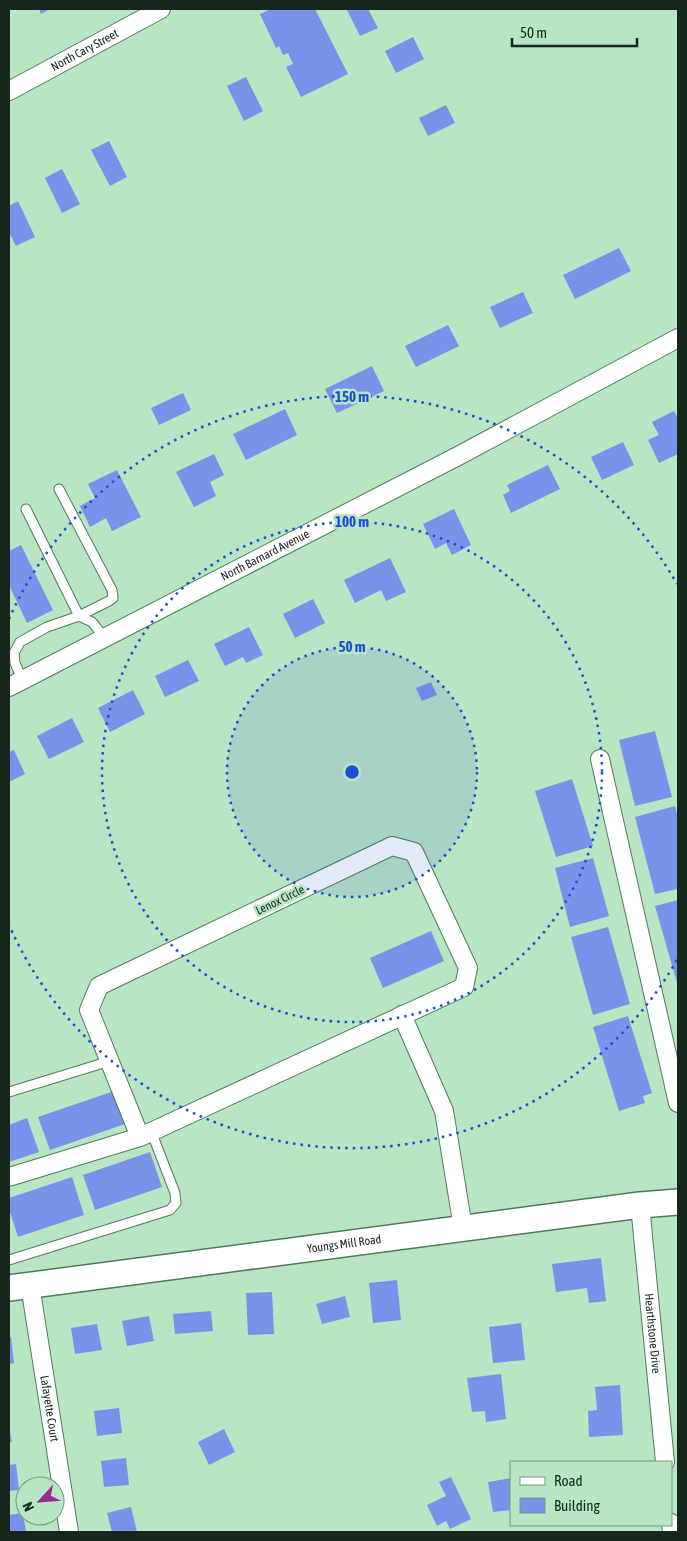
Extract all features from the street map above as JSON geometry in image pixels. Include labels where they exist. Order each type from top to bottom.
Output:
[{"type":"street","name":"North Cary Street","points":[[9,91],[161,9]]},
{"type":"street","name":"North Barnard Avenue","points":[[16,683],[460,455],[678,338]]},
{"type":"street","points":[[600,759],[678,1103]]},
{"type":"street","name":"Lenox Circle","points":[[9,1177],[145,1134],[464,987],[468,968],[414,852],[392,846],[100,986],[89,1010],[110,1061],[145,1134]]},
{"type":"street","points":[[402,1015],[444,1111],[463,1228]]},
{"type":"street","name":"Youngs Mill Road","points":[[19,1287],[640,1205],[678,1202]]},
{"type":"street","name":"Hearthstone Drive","points":[[640,1205],[665,1461]]},
{"type":"street","name":"Lafayette Court","points":[[19,1287],[69,1532]]},
{"type":"lane","points":[[14,653],[20,642],[48,627],[79,616],[113,598],[112,590],[59,489]]},
{"type":"lane","points":[[26,509],[79,616],[92,622],[104,637]]},
{"type":"lane","points":[[9,643],[14,653],[16,683]]},
{"type":"lane","points":[[9,1092],[110,1061]]},
{"type":"lane","points":[[9,1260],[170,1210],[176,1203],[175,1193],[145,1134]]},
{"type":"building","points":[[39,9],[50,9],[41,14]]},
{"type":"building","points":[[271,9],[315,9],[348,74],[301,97],[286,67],[293,64],[288,53],[283,55],[279,46],[276,48],[260,14]]},
{"type":"building","points":[[368,9],[378,28],[360,36],[347,10]]},
{"type":"building","points":[[413,37],[424,59],[396,73],[385,51]]},
{"type":"building","points":[[246,77],[263,111],[244,121],[227,86]]},
{"type":"building","points":[[446,105],[455,123],[428,136],[419,118]]},
{"type":"building","points":[[109,141],[127,177],[110,186],[91,150]]},
{"type":"building","points":[[62,169],[80,204],[62,213],[45,178]]},
{"type":"building","points":[[18,201],[35,237],[16,246],[9,232],[9,206]]},
{"type":"building","points":[[619,248],[631,271],[575,299],[563,275]]},
{"type":"building","points":[[523,292],[533,313],[500,328],[490,307]]},
{"type":"building","points":[[448,325],[459,346],[416,367],[405,346]]},
{"type":"building","points":[[372,366],[384,391],[337,413],[325,389]]},
{"type":"building","points":[[183,393],[191,410],[159,425],[151,408]]},
{"type":"building","points":[[285,409],[297,435],[246,460],[233,434]]},
{"type":"building","points":[[674,411],[678,419],[678,454],[659,463],[648,440],[659,435],[652,422]]},
{"type":"building","points":[[623,442],[634,465],[602,480],[591,457]]},
{"type":"building","points":[[214,454],[224,475],[210,482],[216,496],[194,507],[176,472]]},
{"type":"building","points":[[548,465],[560,489],[511,513],[503,495],[510,491],[507,485]]},
{"type":"building","points":[[117,470],[141,517],[112,531],[106,518],[90,527],[80,506],[95,498],[88,484]]},
{"type":"building","points":[[454,509],[471,545],[452,555],[446,543],[435,549],[423,524]]},
{"type":"building","points":[[21,545],[53,610],[27,623],[9,585],[9,551]]},
{"type":"building","points":[[390,558],[406,592],[386,601],[381,590],[355,603],[344,580]]},
{"type":"building","points":[[313,599],[325,623],[295,638],[283,614]]},
{"type":"building","points":[[249,627],[263,655],[246,663],[243,657],[225,666],[214,644]]},
{"type":"building","points":[[188,660],[199,681],[165,697],[155,676]]},
{"type":"building","points":[[431,682],[437,695],[422,701],[416,688]]},
{"type":"building","points":[[133,690],[145,714],[110,732],[98,708]]},
{"type":"building","points":[[72,718],[84,742],[49,759],[37,736]]},
{"type":"building","points":[[655,731],[672,797],[635,806],[619,740]]},
{"type":"building","points":[[14,750],[25,774],[9,782],[9,752]]},
{"type":"building","points":[[572,779],[593,846],[556,857],[535,791]]},
{"type":"building","points":[[675,806],[678,818],[678,889],[655,894],[635,817]]},
{"type":"building","points":[[593,858],[609,916],[570,927],[555,868]]},
{"type":"building","points":[[678,900],[678,986],[655,906]]},
{"type":"building","points":[[608,927],[630,1004],[593,1015],[571,937]]},
{"type":"building","points":[[431,931],[444,961],[383,988],[370,958]]},
{"type":"building","points":[[628,1016],[652,1093],[643,1096],[645,1103],[619,1111],[593,1027]]},
{"type":"building","points":[[114,1091],[125,1124],[50,1150],[38,1117]]},
{"type":"building","points":[[27,1118],[39,1152],[9,1162],[9,1125]]},
{"type":"building","points":[[150,1152],[162,1187],[95,1210],[83,1175]]},
{"type":"building","points":[[72,1177],[84,1215],[18,1237],[9,1209],[9,1198]]},
{"type":"building","points":[[601,1258],[606,1301],[589,1303],[587,1288],[556,1292],[552,1264]]},
{"type":"building","points":[[397,1280],[401,1320],[373,1323],[369,1283]]},
{"type":"building","points":[[272,1292],[274,1334],[248,1335],[246,1293]]},
{"type":"building","points":[[345,1296],[350,1317],[322,1324],[316,1304]]},
{"type":"building","points":[[211,1311],[213,1331],[175,1334],[173,1314]]},
{"type":"building","points":[[149,1316],[154,1341],[127,1346],[122,1321]]},
{"type":"building","points":[[521,1323],[525,1360],[493,1363],[489,1327]]},
{"type":"building","points":[[97,1324],[102,1350],[75,1354],[71,1328]]},
{"type":"building","points":[[9,1337],[11,1337],[14,1363],[9,1364]]},
{"type":"building","points":[[501,1374],[506,1419],[486,1422],[485,1411],[472,1412],[467,1378]]},
{"type":"building","points":[[620,1385],[623,1435],[589,1437],[588,1411],[597,1410],[595,1387]]},
{"type":"building","points":[[119,1408],[122,1433],[97,1436],[94,1411]]},
{"type":"building","points":[[9,1427],[12,1442],[9,1442]]},
{"type":"building","points":[[224,1429],[235,1452],[209,1465],[198,1442]]},
{"type":"building","points":[[126,1458],[129,1485],[104,1487],[101,1461]]},
{"type":"building","points":[[16,1464],[17,1476],[15,1476],[15,1490],[9,1491],[9,1465]]},
{"type":"building","points":[[451,1477],[471,1519],[450,1529],[446,1521],[437,1526],[427,1505],[446,1496],[439,1482]]},
{"type":"building","points":[[510,1478],[510,1510],[493,1512],[488,1482]]},
{"type":"building","points":[[131,1507],[137,1532],[112,1532],[107,1513]]},
{"type":"building","points":[[15,1514],[15,1526],[25,1526],[26,1532],[9,1532],[9,1515]]}]
